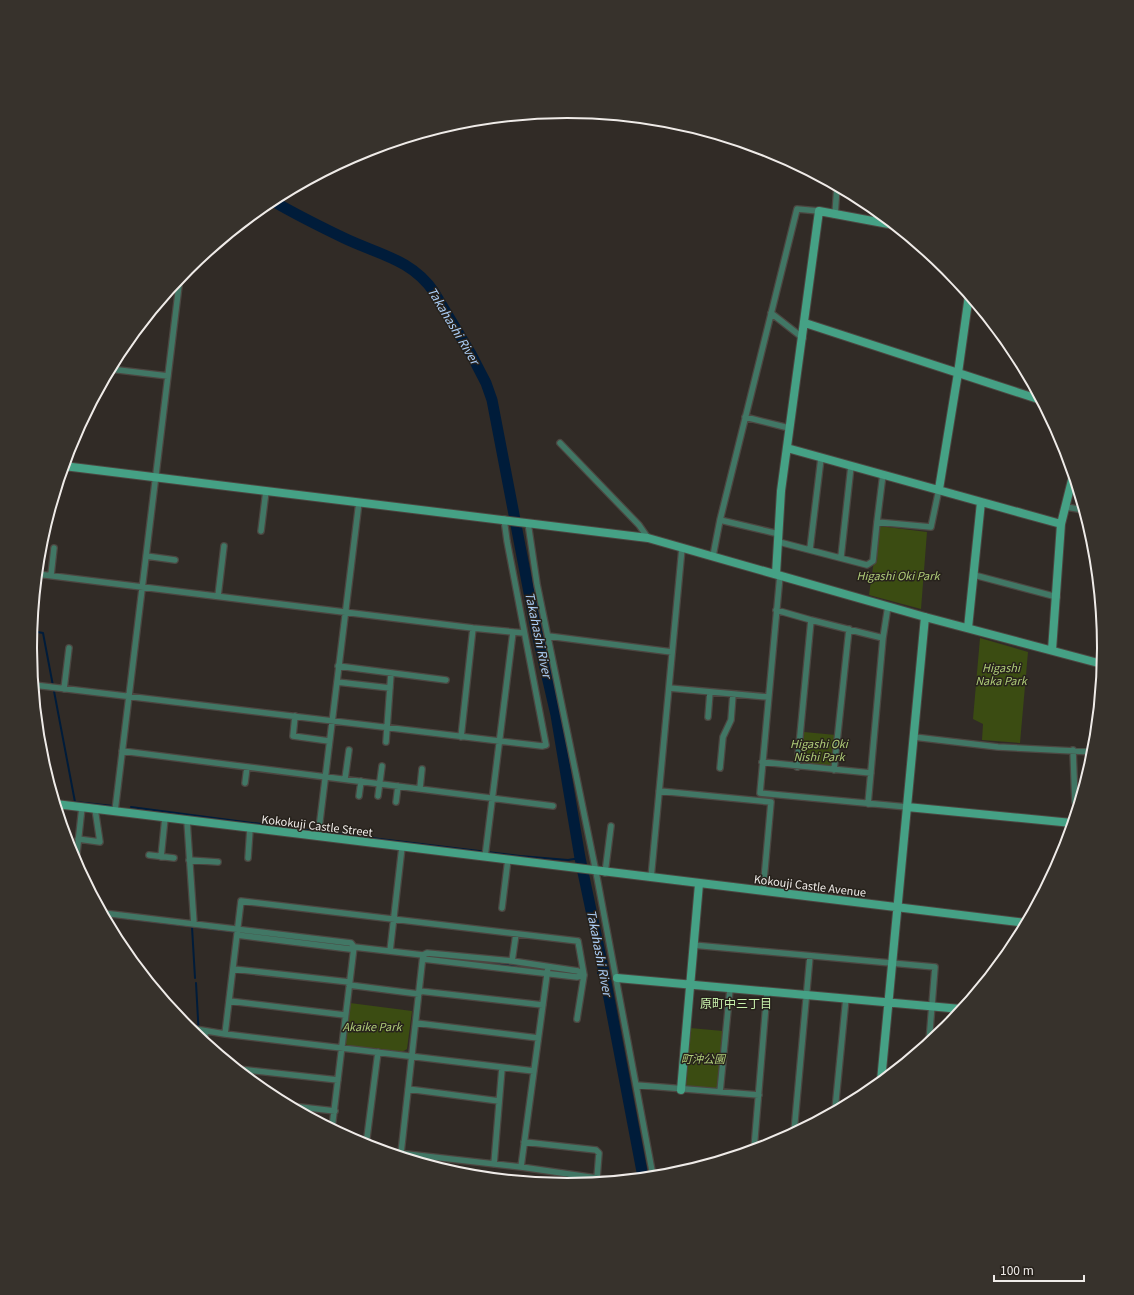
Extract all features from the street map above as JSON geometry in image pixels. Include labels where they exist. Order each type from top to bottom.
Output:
[{"type":"street","points":[[835,215],[837,192]]},
{"type":"street","points":[[713,556],[720,520],[797,209],[819,211],[884,223]]},
{"type":"street","points":[[819,211],[803,338],[781,491],[776,610],[760,793],[1067,823]]},
{"type":"street","points":[[115,812],[179,287]]},
{"type":"street","points":[[877,522],[931,527],[958,373],[968,302]]},
{"type":"street","points":[[771,313],[803,338]]},
{"type":"street","points":[[805,323],[1034,398]]},
{"type":"street","points":[[116,370],[168,376]]},
{"type":"street","points":[[745,417],[789,428]]},
{"type":"street","points":[[560,443],[639,525],[648,538]]},
{"type":"street","points":[[787,448],[1061,524]]},
{"type":"street","points":[[810,549],[821,458]]},
{"type":"street","points":[[841,557],[852,466]]},
{"type":"street","points":[[69,467],[504,519],[648,538],[925,617],[1097,662]]},
{"type":"street","points":[[720,520],[810,549],[867,565],[872,561],[883,474]]},
{"type":"street","points":[[1052,650],[1057,597],[1061,524],[1071,484]]},
{"type":"street","points":[[260,531],[266,491]]},
{"type":"street","points":[[318,837],[358,502]]},
{"type":"street","points":[[968,628],[981,502]]},
{"type":"street","points":[[1066,508],[1079,509]]},
{"type":"street","points":[[38,686],[332,720],[387,728],[542,746],[546,745],[504,519]]},
{"type":"street","points":[[526,522],[593,871],[616,978],[652,1170]]},
{"type":"street","points":[[218,596],[224,546]]},
{"type":"street","points":[[51,576],[54,548]]},
{"type":"street","points":[[651,878],[682,548]]},
{"type":"street","points":[[146,556],[175,560]]},
{"type":"street","points":[[42,575],[524,633]]},
{"type":"street","points":[[974,575],[1057,597]]},
{"type":"street","points":[[868,804],[883,638],[888,606]]},
{"type":"street","points":[[776,610],[883,638]]},
{"type":"street","points":[[882,1074],[925,617]]},
{"type":"street","points":[[797,767],[811,620]]},
{"type":"street","points":[[461,736],[473,628]]},
{"type":"street","points":[[834,770],[849,630]]},
{"type":"street","points":[[485,853],[513,632]]},
{"type":"street","points":[[548,636],[672,652]]},
{"type":"street","points":[[61,688],[69,648]]},
{"type":"street","points":[[338,666],[446,680]]},
{"type":"street","points":[[386,742],[392,673]]},
{"type":"street","points":[[336,682],[390,688]]},
{"type":"street","points":[[669,688],[768,696]]},
{"type":"street","points":[[708,717],[710,692]]},
{"type":"street","points":[[720,768],[723,737],[731,720],[733,694]]},
{"type":"street","points":[[295,716],[293,736],[329,741]]},
{"type":"street","points":[[914,737],[998,747],[1087,751]]},
{"type":"street","points":[[345,779],[349,750]]},
{"type":"street","points":[[1073,750],[1075,799]]},
{"type":"street","points":[[122,752],[493,797],[553,806]]},
{"type":"street","points":[[762,762],[797,767],[871,773]]},
{"type":"street","points":[[378,796],[382,766]]},
{"type":"street","points":[[245,783],[247,767]]},
{"type":"street","points":[[420,788],[422,769]]},
{"type":"street","points":[[359,796],[361,781]]},
{"type":"street","points":[[396,802],[398,786]]},
{"type":"street","points":[[659,791],[771,802],[763,892]]},
{"type":"street","name":"Kokokuji Castle Street","points":[[61,805],[402,847],[485,853],[508,860],[593,871]]},
{"type":"street","points":[[77,850],[82,807]]},
{"type":"street","points":[[78,839],[100,842],[95,809]]},
{"type":"street","points":[[161,857],[165,818]]},
{"type":"street","points":[[187,821],[194,924]]},
{"type":"street","points":[[605,873],[611,826]]},
{"type":"street","points":[[248,858],[250,829]]},
{"type":"street","points":[[390,951],[402,847]]},
{"type":"street","points":[[150,855],[174,858]]},
{"type":"street","points":[[189,860],[218,862]]},
{"type":"street","points":[[502,908],[508,860]]},
{"type":"street","name":"Kokouji Castle Avenue","points":[[593,871],[1020,922]]},
{"type":"street","points":[[681,1090],[699,884]]},
{"type":"street","points":[[225,1034],[241,901],[578,941],[584,975],[577,1019]]},
{"type":"street","points":[[109,914],[194,924],[238,932],[351,943],[354,947],[547,974],[576,977],[584,975]]},
{"type":"street","points":[[512,961],[516,934]]},
{"type":"street","points":[[694,945],[935,967],[930,1033]]},
{"type":"street","points":[[333,1123],[354,947]]},
{"type":"street","points":[[401,1150],[423,957],[426,953],[512,961],[578,971],[584,975]]},
{"type":"street","points":[[795,1126],[810,956]]},
{"type":"street","points":[[521,1167],[548,967]]},
{"type":"street","points":[[233,969],[419,993],[543,1004]]},
{"type":"street","points":[[616,978],[730,989],[807,994],[954,1009]]},
{"type":"street","points":[[720,1092],[730,989]]},
{"type":"street","points":[[755,1143],[768,992]]},
{"type":"street","points":[[836,1104],[846,998]]},
{"type":"street","points":[[229,1001],[345,1015]]},
{"type":"street","points":[[416,1023],[538,1038]]},
{"type":"street","points":[[201,1030],[534,1071]]},
{"type":"street","points":[[367,1138],[378,1052]]},
{"type":"street","points":[[494,1164],[502,1068]]},
{"type":"street","points":[[247,1070],[338,1080]]},
{"type":"street","points":[[636,1085],[681,1090],[759,1095]]},
{"type":"street","points":[[408,1089],[499,1101]]},
{"type":"street","points":[[305,1108],[335,1111]]},
{"type":"street","points":[[524,1142],[596,1150],[599,1153],[597,1176]]},
{"type":"street","points":[[416,1155],[589,1177]]},
{"type":"green space","name":"Higashi Oki Park","points":[[879,526],[927,532],[921,609],[869,595]]},
{"type":"green space","name":"Higashi Naka Park","points":[[980,638],[1028,652],[1020,743],[982,740],[983,724],[973,719]]},
{"type":"green space","name":"Higashi Oki Nishi Park","points":[[804,732],[836,735],[833,766],[829,768],[805,766],[801,762]]},
{"type":"green space","name":"Akaike Park","points":[[350,1003],[412,1011],[407,1049],[402,1052],[348,1046],[345,1043]]},
{"type":"green space","name":"町沖公園","points":[[690,1028],[723,1031],[717,1090],[684,1086]]},
{"type":"waterway","name":"Takahashi River","points":[[278,204],[356,244],[393,259],[415,272],[434,292],[471,354],[486,383],[492,400],[536,629],[556,715],[580,858],[604,972],[642,1172]]},
{"type":"waterway","points":[[37,632],[43,633],[75,802],[113,806]]},
{"type":"waterway","points":[[131,807],[314,831]]},
{"type":"waterway","points":[[322,832],[520,856],[568,860],[580,858]]},
{"type":"waterway","points":[[111,917],[349,946]]},
{"type":"waterway","points":[[192,927],[195,978]]},
{"type":"waterway","points":[[445,957],[573,973]]},
{"type":"waterway","name":"Takahashi River","points":[[598,973],[604,972]]},
{"type":"waterway","points":[[196,983],[198,1028]]},
{"type":"district","name":"原町中三丁目","points":[[736,1004]]}]
